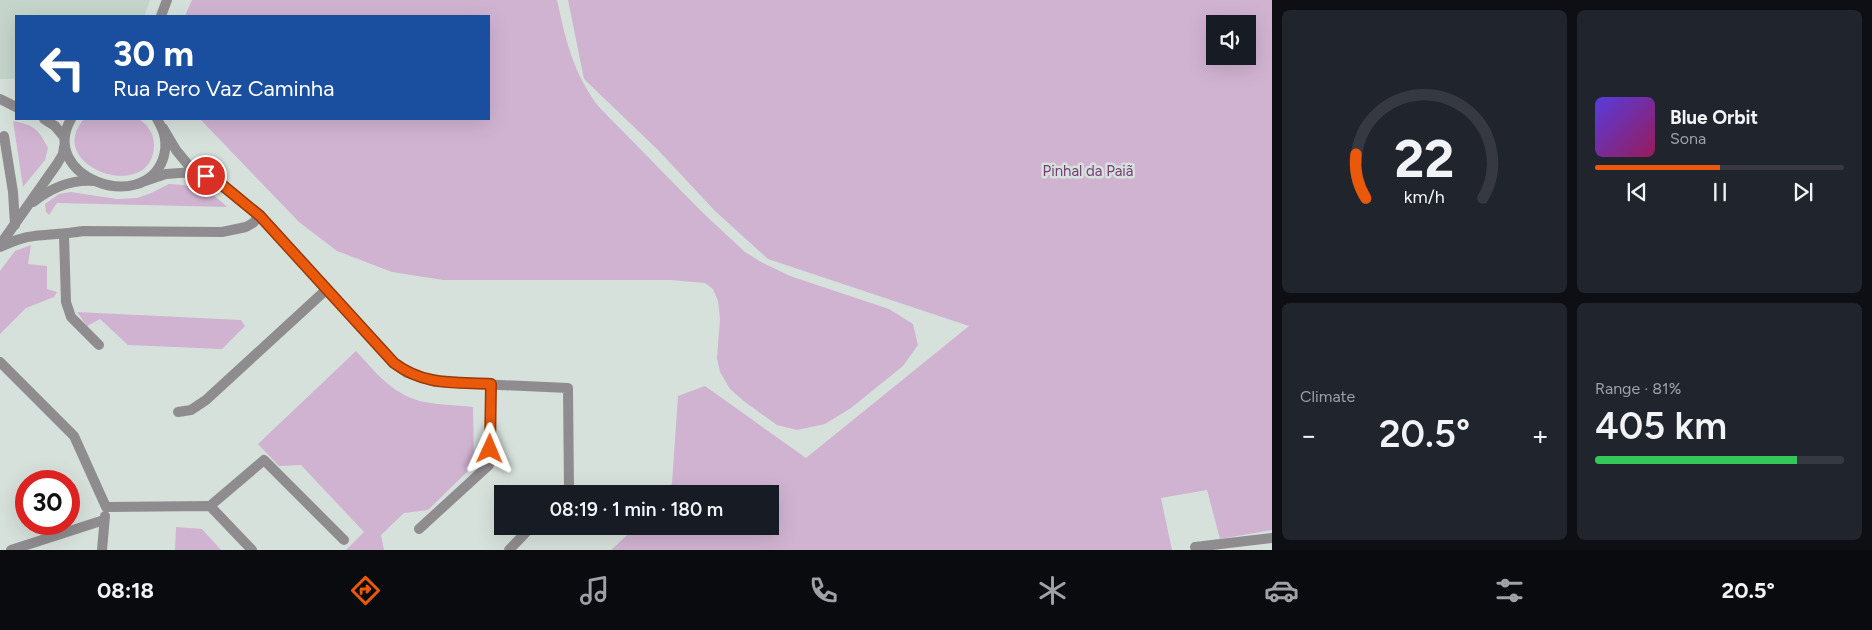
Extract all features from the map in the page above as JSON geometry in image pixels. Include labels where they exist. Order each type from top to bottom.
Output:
[{"type":"street","points":[[161,15],[167,0]]},
{"type":"street","points":[[0,98],[15,100]]},
{"type":"street","points":[[0,98],[15,106]]},
{"type":"street","points":[[46,120],[55,126],[64,142],[67,156],[79,172],[94,181]]},
{"type":"street","points":[[0,246],[63,154],[64,142],[71,120]]},
{"type":"street","points":[[160,123],[176,150],[194,172],[221,184],[260,216],[394,363],[407,373],[435,382],[568,388],[569,485]]},
{"type":"street","points":[[145,181],[156,171],[164,154],[166,146],[160,123]]},
{"type":"street","points":[[4,136],[13,192],[15,225]]},
{"type":"street","points":[[30,204],[49,191],[79,181],[94,181],[119,187],[133,186],[166,174],[194,172]]},
{"type":"street","points":[[0,246],[34,236],[64,235],[83,230],[222,232],[246,227],[260,216]]},
{"type":"street","points":[[64,235],[66,302],[71,316],[99,346]]},
{"type":"street","points":[[178,412],[191,410],[206,400],[326,289]]},
{"type":"street","points":[[0,362],[74,436],[106,507],[102,550]]},
{"type":"street","points":[[419,529],[489,465],[491,384]]},
{"type":"street","points":[[106,507],[210,506],[264,460],[344,540]]},
{"type":"street","points":[[210,506],[252,550]]},
{"type":"street","points":[[12,550],[104,520]]},
{"type":"street","points":[[509,550],[523,535]]},
{"type":"street","points":[[1195,547],[1272,538]]},
{"type":"shaded area","points":[[0,0],[150,0],[144,15],[15,15],[15,79],[0,79]]},
{"type":"green space","points":[[192,0],[557,0],[572,56],[590,94],[599,107],[701,211],[745,252],[761,262],[790,276],[889,309],[913,324],[918,345],[903,366],[851,408],[825,424],[797,430],[777,425],[730,389],[720,372],[717,358],[720,319],[718,301],[713,289],[705,283],[671,280],[443,280],[392,272],[337,251],[299,222],[201,120],[490,120],[490,15],[185,15]]},
{"type":"green space","name":"Pinhal da Paiã","points":[[568,0],[1272,0],[1272,530],[1220,539],[1207,490],[1161,498],[1172,550],[611,550],[627,535],[779,535],[779,485],[671,485],[678,396],[705,386],[806,458],[969,326],[768,259],[715,211],[658,150],[584,79]]},
{"type":"green space","points":[[83,120],[140,120],[152,134],[154,145],[149,163],[137,173],[120,176],[103,172],[87,164],[77,152],[75,136]]},
{"type":"green space","points":[[13,121],[26,124],[35,129],[48,148],[45,160],[23,187]]},
{"type":"green space","points":[[169,184],[186,185],[201,189],[214,196],[227,207],[57,203],[49,215],[46,212],[45,204],[59,194],[71,192],[117,199],[137,198]]},
{"type":"green space","points":[[31,245],[28,264],[47,266],[47,289],[57,292],[54,297],[26,308],[0,334],[0,271],[15,251]]},
{"type":"green space","points":[[77,312],[241,320],[245,326],[222,349],[128,345],[100,319],[87,326]]},
{"type":"green space","points":[[356,351],[394,389],[409,397],[436,404],[473,407],[474,465],[428,510],[404,513],[381,535],[384,550],[346,550],[364,532],[301,465],[279,466],[258,444]]},
{"type":"green space","points":[[176,527],[202,529],[221,550],[175,550]]},
{"type":"route","points":[[206,176],[221,184],[260,216],[394,363],[407,373],[435,382],[491,384],[490,449]]}]
